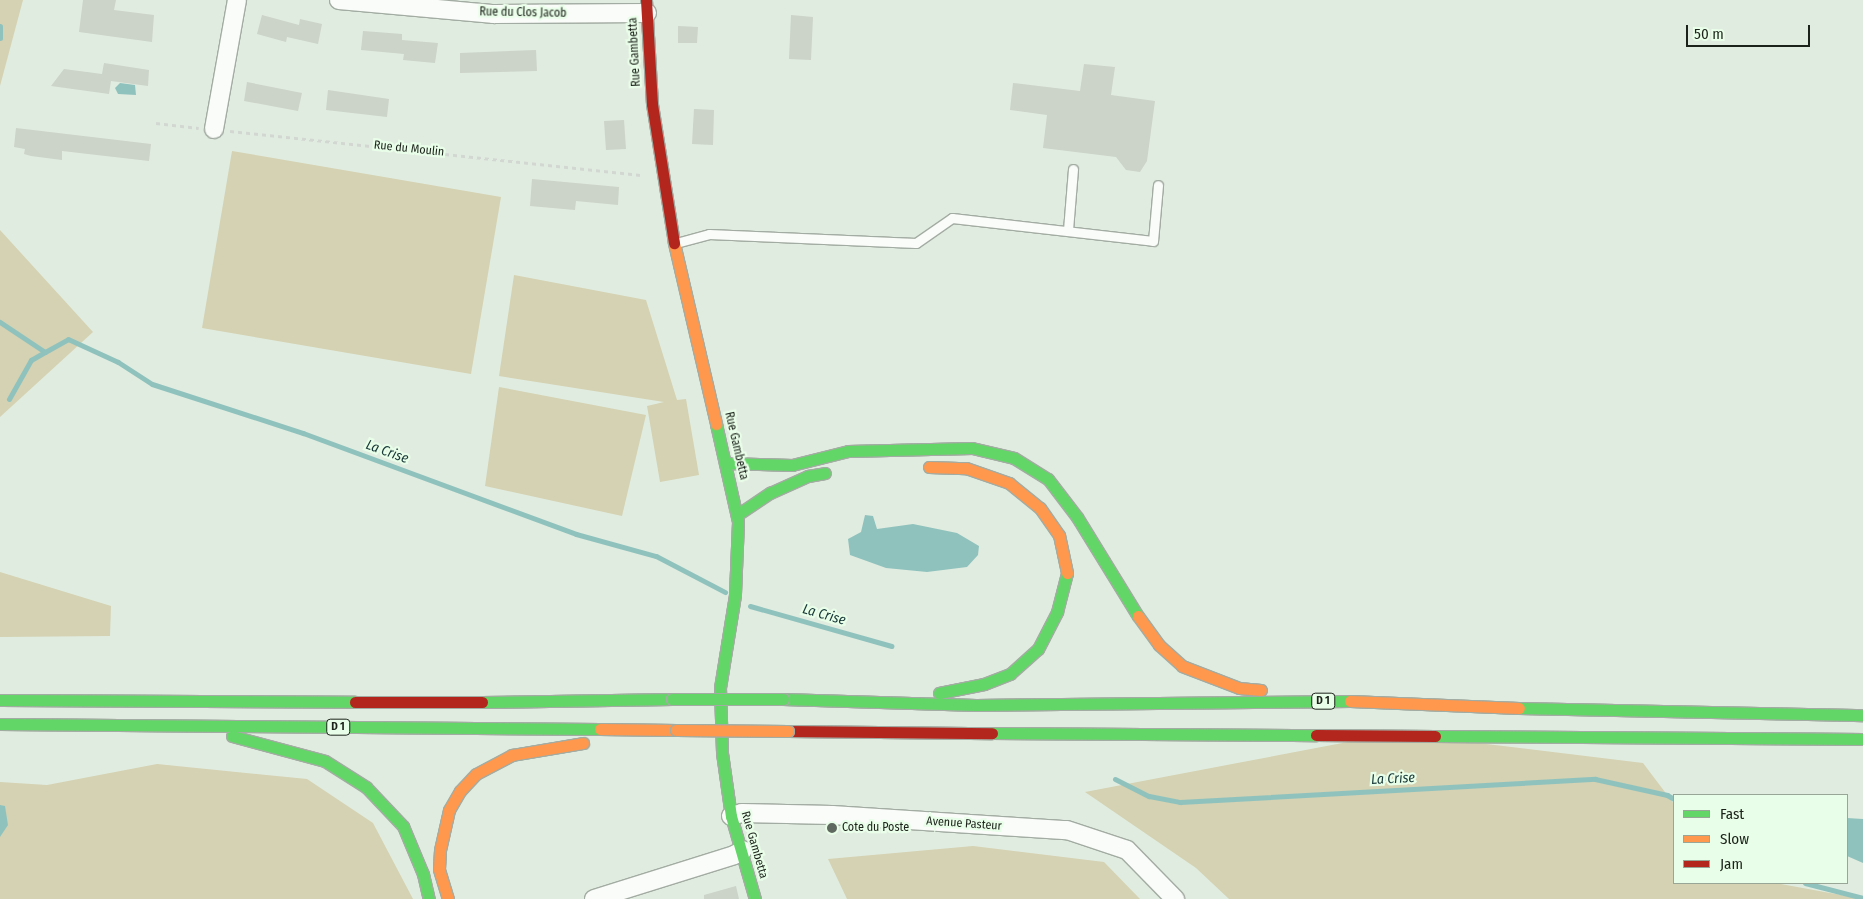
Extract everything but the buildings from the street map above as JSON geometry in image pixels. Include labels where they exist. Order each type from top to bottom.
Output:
[{"type":"main road","name":"Rue Gambetta","points":[[646,6],[652,104],[662,177],[674,243],[726,463],[736,515],[735,595],[720,688],[722,753],[731,816],[743,850],[755,899]]},
{"type":"main road","points":[[726,463],[792,465],[848,451],[972,448],[1014,458],[1048,478],[1077,516],[1141,622],[1182,666],[1239,688],[1385,701]]},
{"type":"main road","points":[[899,700],[984,684],[1010,674],[1038,649],[1057,612],[1067,573],[1059,535],[1040,508],[1009,483],[966,468],[917,467]]},
{"type":"main road","points":[[736,515],[770,493],[808,476],[834,472]]},
{"type":"main road","name":"D 1","points":[[0,700],[431,703],[784,699],[899,700],[976,705],[1385,701],[1593,712],[1863,715]]},
{"type":"main road","name":"D 1","points":[[0,724],[1863,740]]},
{"type":"main road","points":[[194,726],[300,752],[345,771],[387,806],[403,826],[423,874],[429,899]]},
{"type":"main road","points":[[448,899],[438,869],[443,830],[460,791],[476,774],[526,750],[676,730]]},
{"type":"street","points":[[214,130],[237,0]]},
{"type":"street","name":"Rue du Clos Jacob","points":[[339,0],[494,14],[646,6]]},
{"type":"street","name":"Avenue Pasteur","points":[[731,816],[742,813],[832,815],[1067,830],[1127,850],[1175,899]]},
{"type":"street","points":[[594,899],[734,855],[743,850]]},
{"type":"lane","points":[[1068,230],[1073,169]]},
{"type":"lane","points":[[674,243],[709,234],[916,243],[952,218],[1153,241],[1158,185]]},
{"type":"path","name":"Rue du Moulin","points":[[156,124],[662,177]]},
{"type":"shaded area","points":[[0,0],[23,0],[0,86]]},
{"type":"shaded area","points":[[232,151],[501,197],[471,374],[202,328]]},
{"type":"shaded area","points":[[0,230],[93,332],[0,417]]},
{"type":"shaded area","points":[[514,275],[646,300],[677,400],[686,399],[699,475],[660,482],[647,406],[664,402],[499,376]]},
{"type":"shaded area","points":[[499,387],[646,415],[622,516],[485,486]]},
{"type":"shaded area","points":[[0,572],[111,606],[110,636],[0,637]]},
{"type":"shaded area","points":[[1395,733],[1643,763],[1673,803],[1673,884],[1780,884],[1863,899],[1229,899],[1196,868],[1085,792]]},
{"type":"shaded area","points":[[157,764],[307,779],[373,823],[413,899],[0,899],[0,782],[47,785]]},
{"type":"shaded area","points":[[973,846],[1104,862],[1140,899],[847,899],[828,859]]},
{"type":"water","points":[[120,83],[135,85],[136,95],[118,94],[115,88]]},
{"type":"water","points":[[865,515],[873,516],[877,529],[913,524],[957,533],[979,546],[978,555],[967,567],[927,572],[886,568],[850,555],[848,539],[861,532]]},
{"type":"water","points":[[0,805],[5,806],[8,825],[0,837]]},
{"type":"water","points":[[1848,818],[1863,819],[1863,863],[1848,856]]},
{"type":"waterway","name":"La Crise","points":[[0,26],[0,38]]},
{"type":"waterway","name":"La Crise","points":[[0,322],[45,352],[68,339],[118,362],[152,384],[303,433],[576,534],[656,556],[725,592]]},
{"type":"waterway","name":"La Crise","points":[[9,399],[31,360],[45,352]]},
{"type":"waterway","name":"La Crise","points":[[750,606],[891,646]]},
{"type":"waterway","name":"La Crise","points":[[1115,779],[1149,796],[1180,802],[1595,779],[1667,795],[1673,798]]},
{"type":"waterway","name":"La Crise","points":[[1809,884],[1863,898]]},
{"type":"traffic: fast","points":[[716,424],[738,522],[735,595],[720,688],[722,753],[731,816],[755,899]]},
{"type":"traffic: fast","points":[[726,463],[792,465],[848,451],[972,448],[1014,458],[1048,479],[1077,517],[1138,616]]},
{"type":"traffic: fast","points":[[737,515],[770,493],[808,476],[825,473]]},
{"type":"traffic: fast","points":[[939,693],[984,684],[1010,674],[1038,649],[1057,612],[1067,573]]},
{"type":"traffic: fast","points":[[482,702],[672,699]]},
{"type":"traffic: fast","points":[[672,699],[783,699]]},
{"type":"traffic: fast","points":[[783,699],[976,705],[1350,701]]},
{"type":"traffic: fast","points":[[0,700],[355,702]]},
{"type":"traffic: fast","points":[[1519,708],[1863,715]]},
{"type":"traffic: fast","points":[[0,724],[600,729]]},
{"type":"traffic: fast","points":[[992,733],[1316,735]]},
{"type":"traffic: fast","points":[[232,736],[325,761],[366,787],[403,826],[423,874],[429,899]]},
{"type":"traffic: fast","points":[[1435,736],[1863,739]]},
{"type":"traffic: slow","points":[[674,243],[716,424]]},
{"type":"traffic: slow","points":[[929,467],[966,468],[1009,483],[1040,508],[1059,535],[1067,573]]},
{"type":"traffic: slow","points":[[1138,616],[1159,645],[1182,666],[1239,688],[1261,690]]},
{"type":"traffic: slow","points":[[1350,701],[1519,708]]},
{"type":"traffic: slow","points":[[600,729],[676,730]]},
{"type":"traffic: slow","points":[[676,730],[788,731]]},
{"type":"traffic: slow","points":[[448,899],[439,869],[440,850],[449,810],[460,791],[476,774],[512,755],[583,743]]},
{"type":"traffic: jam","points":[[646,0],[652,104],[674,243]]},
{"type":"traffic: jam","points":[[355,702],[482,702]]},
{"type":"traffic: jam","points":[[788,731],[992,733]]},
{"type":"traffic: jam","points":[[1316,735],[1435,736]]},
{"type":"place","name":"Cote du Poste","points":[[832,828]]}]
